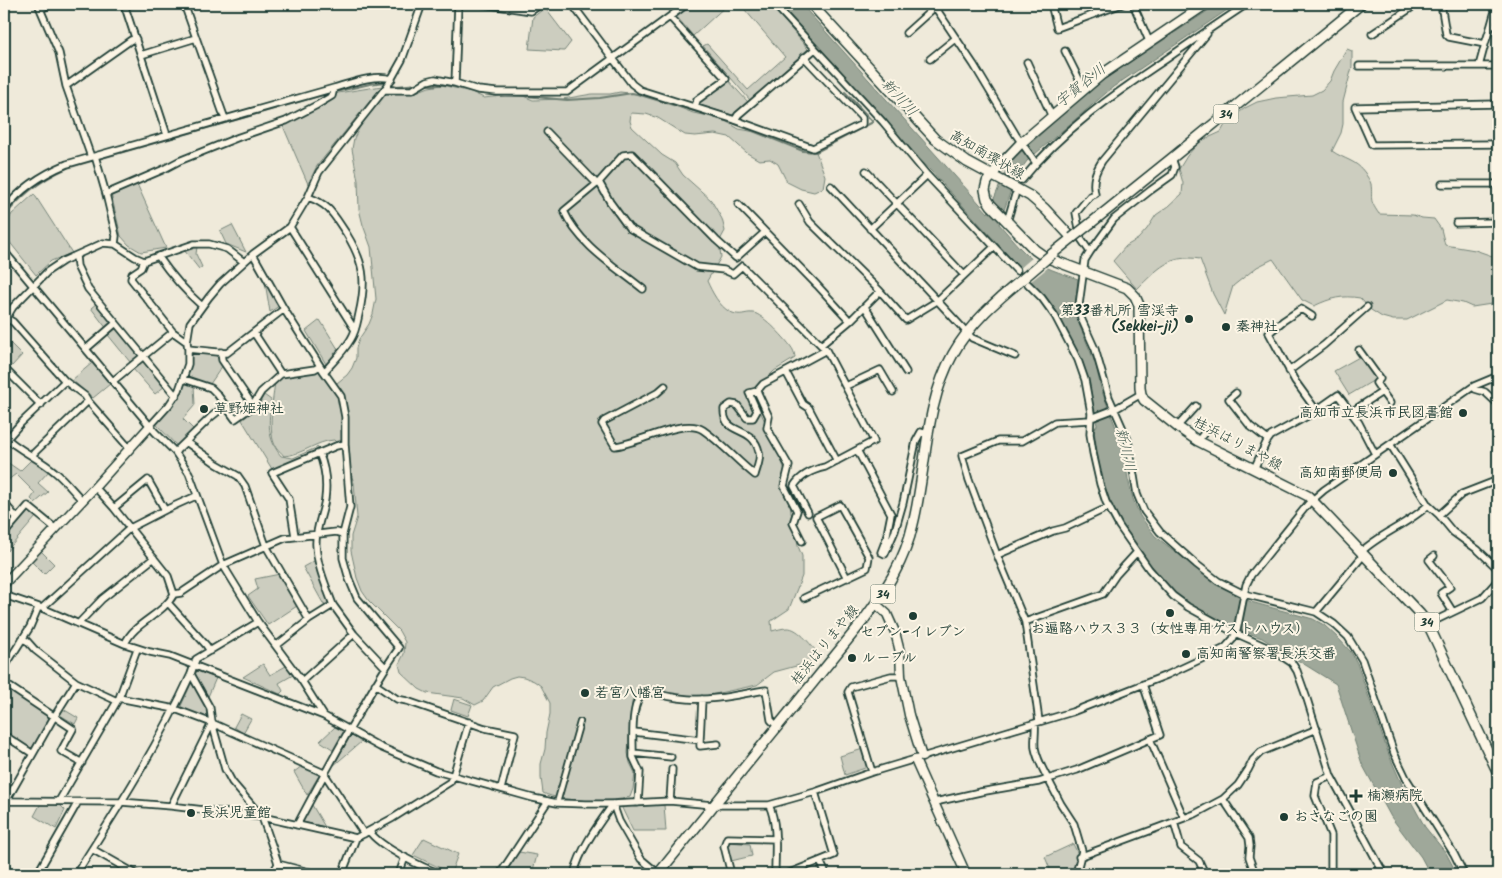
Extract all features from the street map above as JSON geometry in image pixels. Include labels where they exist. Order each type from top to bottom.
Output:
[{"type":"main road","name":"高知南環状線","points":[[812,4],[934,139],[967,162],[996,177],[1016,192],[1037,202],[1072,238]]},
{"type":"main road","points":[[1141,394],[1139,305],[1131,291],[1045,257],[1035,250],[991,205],[985,190],[987,182],[996,177],[999,166],[1052,116],[1101,75],[1206,4]]},
{"type":"main road","name":"桂浜はりまや線","points":[[659,874],[876,604],[896,573],[914,524],[927,434],[939,386],[946,366],[967,332],[996,301],[1023,277],[1361,4]]},
{"type":"main road","name":"桂浜はりまや線","points":[[1141,394],[1144,400],[1177,427],[1198,441],[1306,495],[1420,614],[1428,624],[1498,773]]},
{"type":"street","points":[[50,4],[39,6],[59,53],[66,86],[106,194],[116,236],[115,244]]},
{"type":"street","points":[[124,4],[167,135]]},
{"type":"street","points":[[184,4],[225,119]]},
{"type":"street","points":[[4,582],[95,487],[176,396],[184,379],[188,364],[187,342],[190,324],[220,284],[253,254],[290,227],[325,163],[389,84],[408,46],[422,4]]},
{"type":"street","points":[[455,83],[458,4]]},
{"type":"street","points":[[483,4],[531,11],[541,4]]},
{"type":"street","points":[[572,4],[632,84],[640,90],[735,120],[813,148],[862,124],[862,118],[804,57]]},
{"type":"street","points":[[4,210],[32,183],[67,164],[372,78],[386,78],[389,84],[412,90],[418,88],[426,81],[436,79],[478,90],[497,92],[567,92],[687,4]]},
{"type":"street","points":[[774,4],[883,122],[927,175],[1023,277],[1056,316],[1078,360],[1085,380],[1092,418],[1093,453],[1100,484],[1119,526],[1149,569],[1174,596],[1188,607],[1271,649],[1292,663],[1297,670],[1331,776],[1383,872],[1371,874]]},
{"type":"street","points":[[1051,4],[1057,28],[1122,4]]},
{"type":"street","points":[[1094,4],[1096,13]]},
{"type":"street","points":[[1133,4],[1148,42]]},
{"type":"street","points":[[1022,180],[1035,161],[1121,90],[1247,4]]},
{"type":"street","points":[[1372,34],[1417,4]]},
{"type":"street","points":[[1441,4],[1446,34],[1449,37],[1485,44]]},
{"type":"street","points":[[1479,66],[1497,4]]},
{"type":"street","points":[[906,32],[934,6],[1035,161]]},
{"type":"street","points":[[670,17],[726,79],[697,100],[695,107]]},
{"type":"street","points":[[1491,25],[1498,26]]},
{"type":"street","points":[[1090,252],[1081,239],[1076,213],[1090,196],[1095,194],[1094,179],[1098,168],[1211,28]]},
{"type":"street","points":[[141,55],[196,38]]},
{"type":"street","points":[[930,59],[956,38]]},
{"type":"street","points":[[66,86],[131,40],[136,39]]},
{"type":"street","points":[[735,120],[815,49]]},
{"type":"street","points":[[1065,52],[1084,90]]},
{"type":"street","points":[[1027,62],[1052,116]]},
{"type":"street","points":[[1359,66],[1498,66]]},
{"type":"street","points":[[106,194],[179,161],[286,121],[317,106],[332,96],[334,88]]},
{"type":"street","points":[[1498,104],[1355,107],[1372,145],[1498,144]]},
{"type":"street","points":[[547,132],[598,183],[629,228],[697,267],[724,270],[733,274],[742,266],[826,350],[874,441],[837,461],[799,478],[794,486],[808,513]]},
{"type":"street","points":[[643,289],[589,245],[568,220],[564,211],[598,183],[623,155],[632,154],[736,258],[765,232]]},
{"type":"street","points":[[1172,158],[1175,166],[1172,175],[1114,219],[1090,252],[1085,260],[1081,288],[1079,310],[1094,349],[1113,409],[1128,440],[1137,494],[1144,511],[1160,532],[1218,581],[1244,595],[1316,612],[1342,632],[1358,651],[1362,660],[1394,754],[1406,778],[1454,854],[1464,874]]},
{"type":"street","points":[[866,171],[964,275]]},
{"type":"street","points":[[870,229],[927,175]]},
{"type":"street","points":[[1442,184],[1498,184]]},
{"type":"street","points":[[831,186],[972,338],[1015,356]]},
{"type":"street","points":[[1005,220],[1016,192]]},
{"type":"street","points":[[184,379],[211,388],[218,394],[235,419],[252,407],[261,392],[281,374],[322,369],[350,341],[355,330],[364,294],[362,266],[356,249],[332,211],[321,202],[308,197]]},
{"type":"street","points":[[738,204],[817,284],[850,322]]},
{"type":"street","points":[[799,204],[810,222],[880,291],[906,320],[937,301],[994,248]]},
{"type":"street","points":[[1456,223],[1498,222]]},
{"type":"street","points":[[290,227],[355,330]]},
{"type":"street","points":[[130,449],[85,396],[65,381],[13,322],[5,320],[13,307],[48,271],[104,243],[115,244],[135,257],[144,260],[194,244],[209,244],[227,249],[244,262]]},
{"type":"street","points":[[4,251],[150,426],[175,452],[189,473],[223,565],[258,622],[302,681],[324,716]]},
{"type":"street","points":[[253,254],[284,309],[341,396],[345,417],[350,507],[343,534],[344,558],[349,579],[357,598],[399,648],[375,684],[324,773],[297,825]]},
{"type":"street","points":[[76,256],[77,266],[88,290],[176,396]]},
{"type":"street","points":[[158,256],[173,278],[202,306]]},
{"type":"street","points":[[144,260],[141,268],[132,274],[131,278],[173,332],[187,342]]},
{"type":"street","points":[[821,345],[850,322],[880,291]]},
{"type":"street","points":[[865,307],[906,372]]},
{"type":"street","points":[[1289,371],[1324,345],[1367,307]]},
{"type":"street","points":[[188,349],[227,353],[284,309]]},
{"type":"street","points":[[1312,316],[1302,310],[1283,321],[1269,333],[1299,388],[1316,410]]},
{"type":"street","points":[[86,349],[116,323]]},
{"type":"street","points":[[113,381],[173,332]]},
{"type":"street","points":[[254,333],[281,374]]},
{"type":"street","points":[[665,386],[656,393],[604,421],[602,424],[615,446],[626,445],[664,431],[693,426],[701,428],[755,475],[759,466],[759,453],[754,439],[730,426],[723,418],[724,409],[731,404],[737,405],[747,418],[754,418],[757,411],[749,393],[757,391],[763,384],[826,350]]},
{"type":"street","points":[[1359,350],[1380,379],[1376,383],[1390,403]]},
{"type":"street","points":[[221,352],[222,360],[250,400],[255,404]]},
{"type":"street","points":[[4,368],[41,405]]},
{"type":"street","points":[[846,386],[880,370],[893,392]]},
{"type":"street","points":[[786,372],[803,404],[809,408],[837,461]]},
{"type":"street","points":[[4,595],[137,649],[170,656],[324,716],[380,747],[436,771],[453,776],[557,803],[613,804],[670,801],[713,805],[769,806],[872,772],[1072,712],[1167,675],[1225,648],[1234,639],[1246,585],[1257,567],[1312,500],[1474,386],[1498,376]]},
{"type":"street","points":[[65,381],[5,439],[56,472],[82,500]]},
{"type":"street","points":[[1474,386],[1476,389],[1485,392],[1498,404]]},
{"type":"street","points":[[757,391],[769,417],[767,428],[789,466],[784,486],[797,511],[793,523],[802,541]]},
{"type":"street","points":[[1351,412],[1382,392]]},
{"type":"street","points":[[1236,393],[1228,399],[1250,426],[1268,440]]},
{"type":"street","points":[[1076,874],[1082,851],[1074,824],[1060,804],[1045,774],[1035,747],[1037,722],[1025,622],[997,555],[962,456],[998,441],[1022,441],[1055,422],[1092,418],[1141,394]]},
{"type":"street","points":[[1254,469],[1268,440],[1272,436],[1338,395],[1359,423],[1375,454]]},
{"type":"street","points":[[33,456],[88,401]]},
{"type":"street","points":[[175,452],[211,416],[226,406]]},
{"type":"street","points":[[1177,427],[1196,406]]},
{"type":"street","points":[[1198,441],[1207,429]]},
{"type":"street","points":[[869,557],[881,552],[885,554],[903,502],[916,441],[921,432],[927,434]]},
{"type":"street","points":[[186,442],[238,476],[246,486],[266,546],[309,620]]},
{"type":"street","points":[[295,536],[289,500],[272,473],[336,446],[346,444]]},
{"type":"street","points":[[1390,444],[1428,504],[1453,532],[1478,550],[1498,569]]},
{"type":"street","points":[[857,450],[891,514],[881,552]]},
{"type":"street","points":[[319,453],[326,481],[326,490],[317,534],[318,561],[333,605],[354,634],[385,668]]},
{"type":"street","points":[[114,508],[148,480],[165,510]]},
{"type":"street","points":[[1439,515],[1462,494],[1498,480]]},
{"type":"street","points":[[95,487],[168,576],[174,594],[169,604],[132,632],[125,644]]},
{"type":"street","points":[[4,668],[40,608],[130,528],[196,496]]},
{"type":"street","points":[[4,503],[17,518]]},
{"type":"street","points":[[1316,612],[1361,558],[1361,552],[1368,545],[1418,515],[1428,504]]},
{"type":"street","points":[[804,598],[847,578],[867,568],[869,557],[840,505],[816,517],[847,578]]},
{"type":"street","points":[[4,534],[28,506],[56,529]]},
{"type":"street","points":[[997,555],[1065,528],[1109,507]]},
{"type":"street","points":[[174,594],[181,593],[223,565],[285,538],[336,532],[343,534]]},
{"type":"street","points":[[1025,622],[1104,594],[1116,575],[1137,552]]},
{"type":"street","points":[[1434,556],[1429,560],[1450,587],[1441,594],[1453,612]]},
{"type":"street","points":[[78,624],[102,599],[154,558]]},
{"type":"street","points":[[1428,624],[1482,598],[1498,580]]},
{"type":"street","points":[[169,604],[210,651]]},
{"type":"street","points":[[876,604],[887,614],[895,632],[900,652],[901,676],[919,758],[935,802],[966,874]]},
{"type":"street","points":[[276,646],[309,620],[333,605]]},
{"type":"street","points":[[76,874],[121,802],[175,709],[196,659],[258,622]]},
{"type":"street","points":[[302,681],[354,634]]},
{"type":"street","points":[[22,639],[27,641],[35,650],[76,682],[118,699],[175,709],[212,723],[324,773],[366,833],[405,858],[441,874]]},
{"type":"street","points":[[59,801],[118,699],[137,649]]},
{"type":"street","points":[[191,674],[210,708],[212,723],[225,769],[232,782],[262,817],[280,874]]},
{"type":"street","points":[[872,772],[848,692],[851,687],[891,676],[901,676]]},
{"type":"street","points":[[5,802],[76,682]]},
{"type":"street","points":[[4,683],[73,729],[61,751],[82,763]]},
{"type":"street","points":[[375,684],[396,699],[407,701],[485,728],[515,734],[501,789]]},
{"type":"street","points":[[935,802],[1039,782],[1078,770],[1150,740],[1160,734],[1143,684]]},
{"type":"street","points":[[638,803],[640,772],[632,753],[635,704],[642,693],[646,691],[666,696],[702,699],[766,690],[771,720],[777,726]]},
{"type":"street","points":[[702,699],[700,746],[718,744]]},
{"type":"street","points":[[5,802],[121,802],[171,806],[262,817],[356,838],[393,818],[450,782],[469,722]]},
{"type":"street","points":[[557,803],[580,722]]},
{"type":"street","points":[[171,806],[212,723]]},
{"type":"street","points":[[1080,857],[1195,814],[1223,799],[1238,785],[1253,760],[1261,752],[1317,729]]},
{"type":"street","points":[[634,732],[700,740]]},
{"type":"street","points":[[4,736],[33,754]]},
{"type":"street","points":[[1150,740],[1184,818]]},
{"type":"street","points":[[632,753],[670,757]]},
{"type":"street","points":[[670,801],[672,770]]},
{"type":"street","points":[[1331,776],[1317,782],[1315,796],[1331,835],[1331,874]]},
{"type":"street","points":[[787,874],[834,855],[814,792]]},
{"type":"street","points":[[1223,799],[1249,838],[1249,857],[1254,874]]},
{"type":"street","points":[[500,874],[548,801]]},
{"type":"street","points":[[37,874],[78,802]]},
{"type":"street","points":[[613,804],[619,821],[634,849],[641,859],[659,874]]},
{"type":"street","points":[[574,874],[577,863],[596,828],[613,804]]},
{"type":"street","points":[[769,806],[776,839],[775,871],[778,874]]},
{"type":"street","points":[[1174,822],[1181,848],[1199,861],[1205,874]]},
{"type":"street","points":[[342,874],[356,838]]},
{"type":"street","points":[[731,874],[724,846],[728,838],[776,839]]},
{"type":"street","points":[[92,849],[136,874]]},
{"type":"street","points":[[399,874],[405,858]]},
{"type":"street","points":[[820,861],[826,874]]},
{"type":"street","points":[[272,874],[278,864]]},
{"type":"street","points":[[278,864],[318,874]]},
{"type":"shaded area","points":[[692,4],[728,4],[693,36],[677,17]]},
{"type":"shaded area","points":[[740,4],[770,4],[808,49],[750,100],[703,46],[707,44],[748,90],[785,57]]},
{"type":"shaded area","points":[[780,4],[801,4],[988,213],[1007,168],[1015,157],[1070,108],[1106,78],[1218,4],[1236,4],[1113,87],[1027,161],[1016,176],[999,224],[1033,260],[1052,270],[1078,279],[1076,317],[1096,365],[1101,389],[1122,443],[1128,479],[1140,516],[1155,536],[1218,585],[1251,602],[1313,619],[1324,625],[1351,652],[1357,663],[1389,755],[1403,787],[1425,827],[1446,853],[1457,874],[1430,874],[1421,857],[1391,817],[1362,764],[1336,684],[1262,638],[1229,626],[1189,604],[1173,592],[1148,562],[1118,521],[1109,502],[1100,472],[1094,430],[1097,425],[1085,371],[1057,314],[1018,266]]},
{"type":"shaded area","points":[[545,8],[571,42],[564,51],[529,49],[533,17]]},
{"type":"shaded area","points":[[1347,49],[1352,51],[1352,67],[1343,102],[1341,133],[1332,151],[1354,163],[1365,173],[1371,184],[1372,202],[1379,214],[1413,215],[1434,219],[1441,229],[1445,245],[1475,250],[1498,258],[1498,303],[1472,307],[1447,300],[1407,320],[1393,320],[1382,317],[1371,310],[1360,298],[1337,298],[1314,306],[1302,300],[1273,259],[1257,267],[1233,286],[1224,315],[1213,294],[1200,259],[1189,258],[1172,261],[1158,269],[1137,289],[1113,261],[1126,246],[1138,239],[1156,215],[1182,194],[1183,183],[1179,169],[1199,142],[1221,132],[1226,123],[1245,108],[1257,102],[1276,98],[1312,95],[1322,90],[1330,81]]},
{"type":"shaded area","points":[[728,80],[748,102],[732,115],[699,105],[702,100]]},
{"type":"shaded area","points":[[442,85],[471,92],[484,98],[518,94],[533,100],[563,99],[620,92],[648,95],[693,113],[727,122],[739,129],[778,136],[805,151],[816,152],[825,176],[823,188],[814,192],[801,189],[787,182],[778,164],[770,159],[759,160],[747,153],[729,137],[715,134],[685,135],[658,118],[646,114],[631,113],[630,121],[632,127],[662,155],[675,163],[683,175],[711,200],[722,219],[725,231],[719,242],[721,257],[707,281],[716,298],[730,312],[757,314],[781,335],[794,352],[795,358],[774,371],[764,381],[760,411],[776,445],[787,476],[791,513],[802,556],[802,576],[789,609],[771,621],[772,631],[787,628],[796,631],[820,656],[811,662],[774,672],[757,685],[705,696],[676,696],[650,686],[644,686],[636,694],[632,702],[628,753],[635,773],[630,797],[586,801],[543,793],[541,764],[545,749],[550,703],[541,686],[534,681],[517,676],[510,678],[493,687],[483,701],[475,705],[463,698],[427,693],[419,689],[401,672],[399,664],[404,654],[405,642],[399,631],[369,601],[362,591],[357,578],[351,551],[351,536],[357,517],[354,483],[343,449],[334,440],[284,456],[273,441],[271,415],[275,382],[282,377],[318,371],[337,383],[352,368],[356,358],[356,348],[359,339],[373,314],[376,299],[371,247],[359,209],[358,181],[352,149],[354,138],[369,110],[383,94],[416,92]]},
{"type":"shaded area","points":[[382,86],[317,166],[308,184],[283,126],[325,103],[338,93]]},
{"type":"shaded area","points":[[137,184],[166,248],[141,252],[129,245],[121,236],[111,194]]},
{"type":"shaded area","points":[[34,194],[72,253],[51,261],[36,275],[4,235],[4,227],[12,214]]},
{"type":"shaded area","points":[[232,225],[246,252],[226,244],[220,231]]},
{"type":"shaded area","points":[[197,247],[196,254],[202,267],[199,269],[184,250]]},
{"type":"shaded area","points":[[265,282],[279,306],[270,312]]},
{"type":"shaded area","points":[[97,303],[112,320],[112,324],[107,329],[91,308]]},
{"type":"shaded area","points":[[320,320],[338,349],[326,364],[306,331]]},
{"type":"shaded area","points":[[117,328],[139,355],[130,362],[108,335]]},
{"type":"shaded area","points":[[4,337],[22,355],[12,366],[4,357]]},
{"type":"shaded area","points":[[191,352],[215,354],[223,365],[210,384],[188,378]]},
{"type":"shaded area","points":[[1361,356],[1376,379],[1349,395],[1334,371]]},
{"type":"shaded area","points":[[143,360],[165,386],[155,394],[133,369]]},
{"type":"shaded area","points":[[92,363],[110,384],[93,398],[72,380]]},
{"type":"shaded area","points":[[185,382],[194,385],[195,405],[183,419],[194,430],[177,446],[156,424],[173,405]]},
{"type":"shaded area","points":[[264,395],[271,400],[269,423],[271,436],[281,456],[293,458],[318,447],[319,453],[272,469],[242,420],[257,408]]},
{"type":"shaded area","points":[[32,459],[49,471],[38,483],[48,492],[35,503],[31,499],[35,493],[16,474],[4,483],[4,460],[20,471]]},
{"type":"shaded area","points":[[28,510],[36,517],[6,552],[4,551],[4,538]]},
{"type":"shaded area","points":[[41,551],[54,564],[44,574],[31,561]]},
{"type":"shaded area","points":[[314,561],[329,602],[324,605],[303,567]]},
{"type":"shaded area","points":[[280,574],[297,606],[268,625],[248,596],[258,589],[255,579]]},
{"type":"shaded area","points":[[263,664],[270,675],[286,666],[293,675],[279,683],[283,691],[280,694],[243,677]]},
{"type":"shaded area","points":[[197,671],[216,678],[207,699],[194,677]]},
{"type":"shaded area","points":[[192,682],[208,711],[205,718],[180,708]]},
{"type":"shaded area","points":[[4,686],[51,719],[32,750],[4,732]]},
{"type":"shaded area","points":[[454,699],[472,705],[468,716],[451,710]]},
{"type":"shaded area","points":[[63,709],[78,718],[75,724],[60,715]]},
{"type":"shaded area","points":[[241,714],[251,719],[243,733],[234,727]]},
{"type":"shaded area","points":[[335,727],[345,732],[334,750],[320,741]]},
{"type":"shaded area","points":[[351,735],[361,742],[333,766]]},
{"type":"shaded area","points":[[863,749],[868,767],[845,775],[840,756]]},
{"type":"shaded area","points":[[302,766],[320,774],[307,795],[294,772]]},
{"type":"shaded area","points":[[59,804],[65,810],[56,829],[34,816],[40,805]]},
{"type":"shaded area","points":[[312,805],[325,827],[303,822]]},
{"type":"shaded area","points":[[664,805],[666,831],[633,831],[621,806]]},
{"type":"shaded area","points":[[424,838],[458,854],[451,873],[413,855]]},
{"type":"shaded area","points":[[730,842],[750,844],[752,856],[731,861],[727,846]]},
{"type":"shaded area","points":[[1073,844],[1078,854],[1073,874],[1052,874],[1045,857]]},
{"type":"shaded area","points":[[519,852],[537,855],[532,874],[504,874]]},
{"type":"pier","points":[[1033,257],[1050,266],[1030,282],[1019,269]]},
{"type":"waterway","points":[[335,92],[385,82],[397,86],[418,84]]},
{"type":"waterway","points":[[425,85],[447,85],[465,89]]},
{"type":"waterway","points":[[479,93],[567,100],[600,98],[632,93],[733,123],[803,151],[816,152],[873,122],[845,92]]},
{"type":"waterway","points":[[4,218],[17,202],[32,189],[49,177],[67,168],[330,93]]},
{"type":"place","name":"第33番札所 雪渓寺 (Sekkei-ji)","points":[[1189,319]]},
{"type":"place","name":"秦神社","points":[[1226,327]]},
{"type":"place","name":"草野姫神社","points":[[204,409]]},
{"type":"place","name":"高知市立長浜市民図書館","points":[[1463,413]]},
{"type":"place","name":"高知南郵便局","points":[[1393,473]]},
{"type":"place","name":"お遍路ハウス３３（女性専用ゲストハウス）","points":[[1170,613]]},
{"type":"place","name":"セブン-イレブン","points":[[913,616]]},
{"type":"place","name":"高知南警察署長浜交番","points":[[1186,654]]},
{"type":"place","name":"ルーブル","points":[[852,658]]},
{"type":"place","name":"若宮八幡宮","points":[[585,693]]},
{"type":"place","name":"楠瀬病院","points":[[1356,796]]},
{"type":"place","name":"長浜児童館","points":[[191,813]]},
{"type":"place","name":"おさなごの園","points":[[1284,817]]},
{"type":"water label","name":"宇賀谷川","points":[[1081,86]]},
{"type":"water label","name":"新川川","points":[[899,98]]},
{"type":"water label","name":"新川川","points":[[1125,450]]}]
